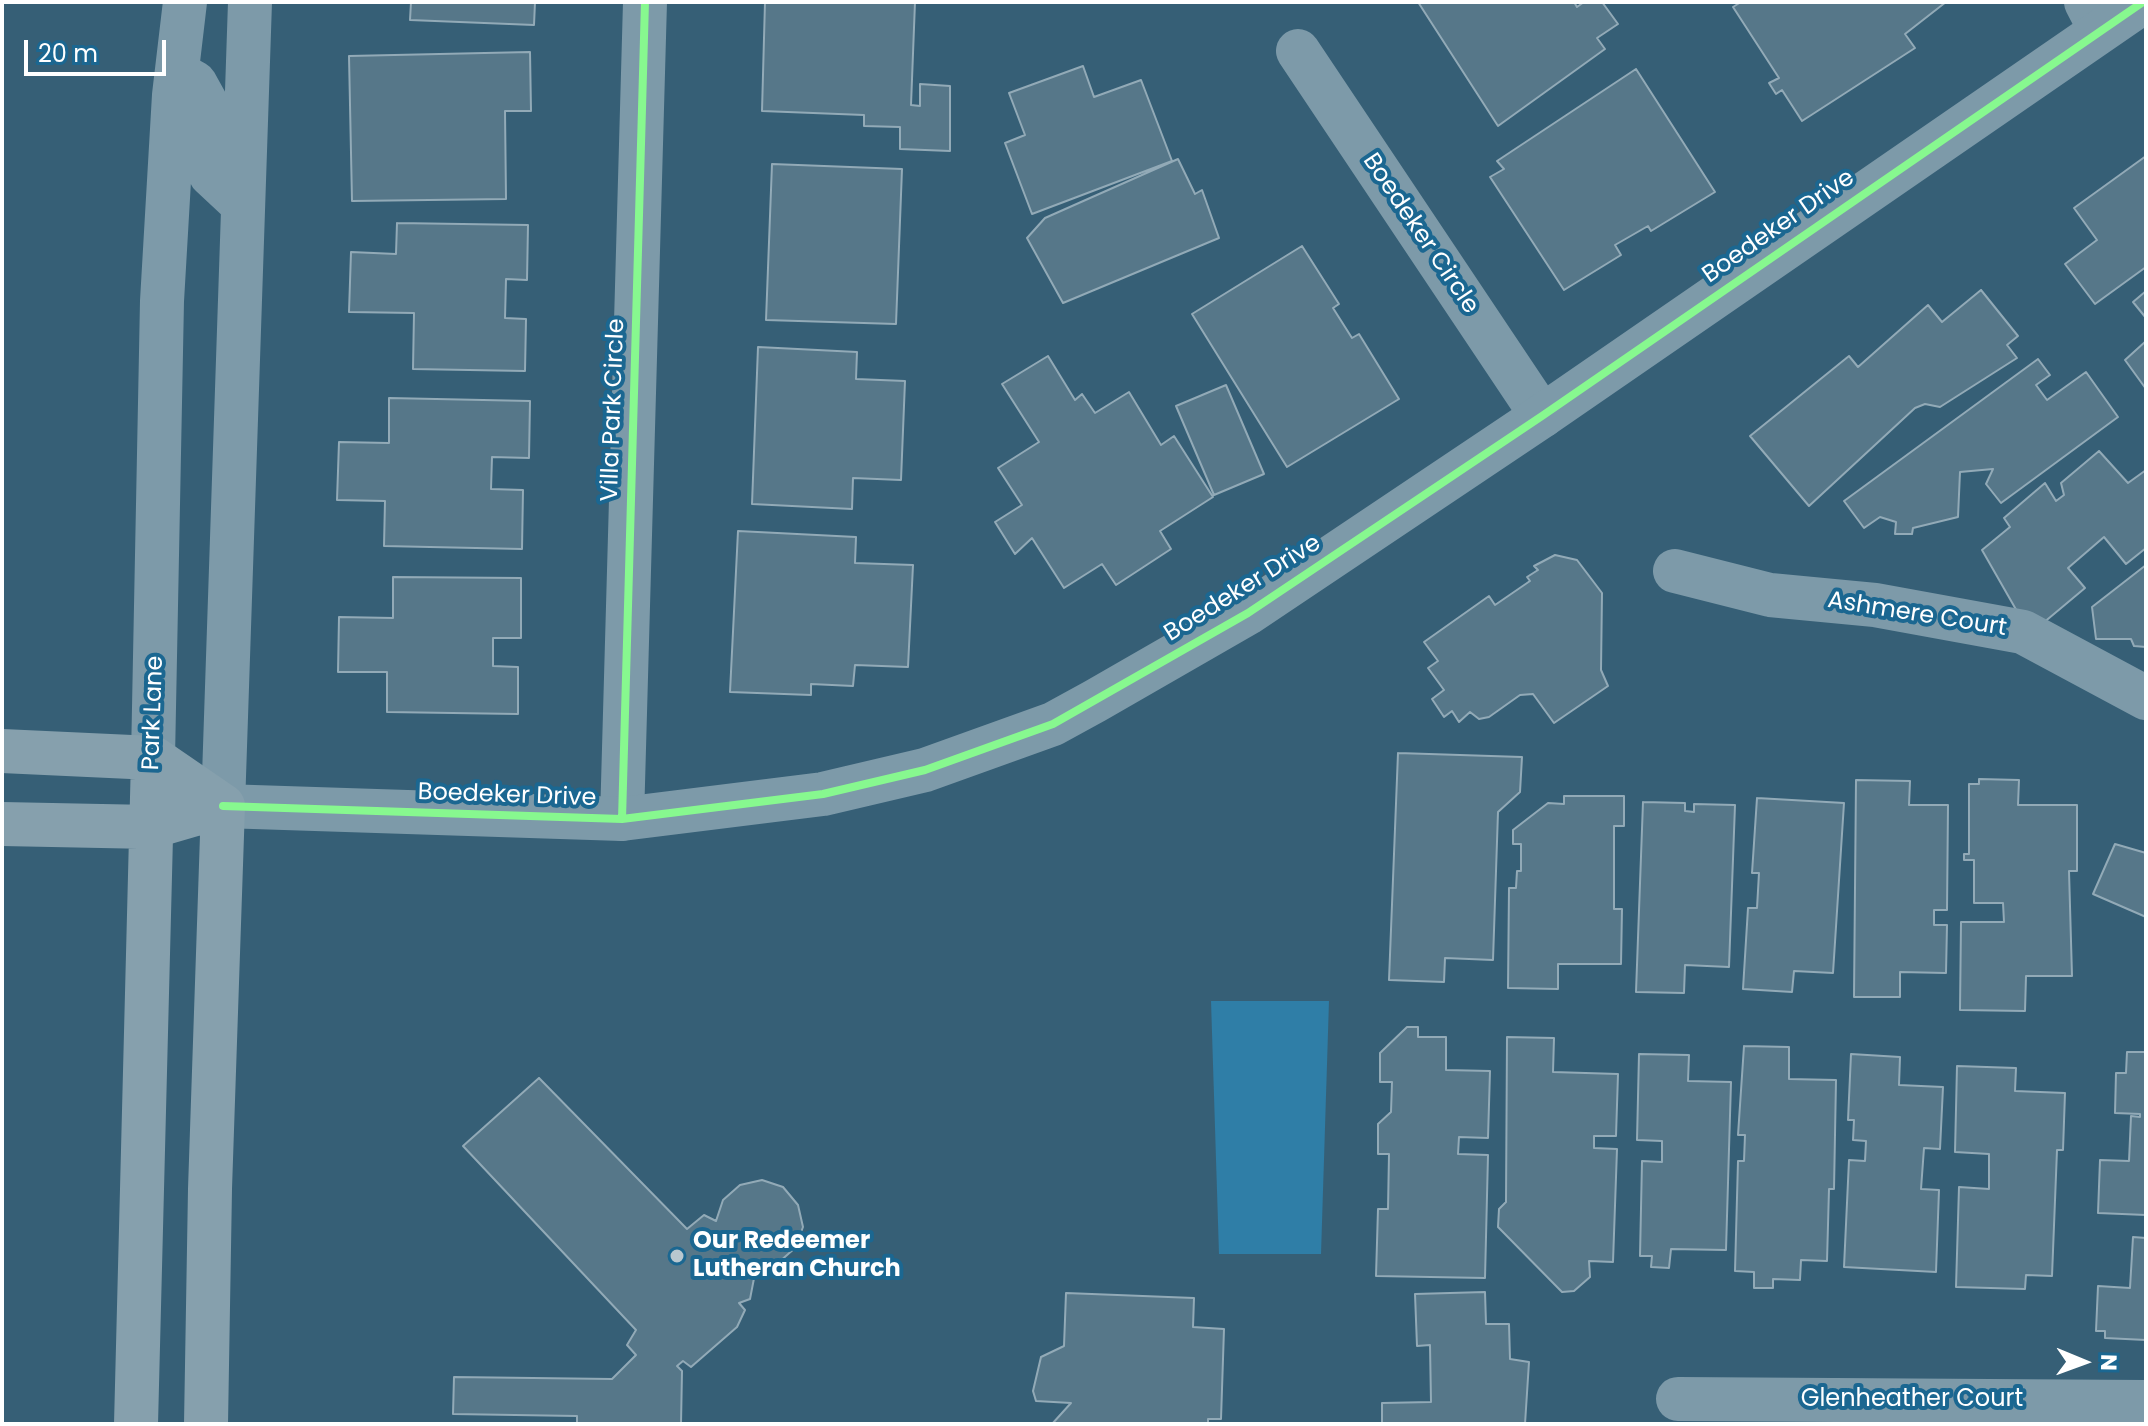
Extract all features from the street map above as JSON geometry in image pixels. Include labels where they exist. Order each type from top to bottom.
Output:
[{"type":"main road","points":[[2,751],[153,758],[223,806],[210,1174],[206,1424]]},
{"type":"main road","name":"Park Lane","points":[[136,1424],[153,758]]},
{"type":"main road","name":"Boedeker Drive","points":[[2,824],[151,827],[223,806]]},
{"type":"street","name":"Park Lane","points":[[153,758],[162,301],[177,73],[185,2]]},
{"type":"street","points":[[223,806],[250,2]]},
{"type":"street","name":"Villa Park Circle","points":[[622,819],[645,2]]},
{"type":"street","name":"Boedeker Drive","points":[[223,806],[622,819],[823,794],[925,770],[1053,724],[1248,613],[1542,416],[2093,16],[2143,2]]},
{"type":"street","name":"Boedeker Circle","points":[[1298,51],[1542,416]]},
{"type":"street","points":[[177,73],[195,83],[211,112],[211,175],[241,203]]},
{"type":"street","name":"Ashmere Court","points":[[1675,571],[1770,595],[1875,605],[2023,632],[2146,698]]},
{"type":"street","name":"Glenheather Court","points":[[1678,1399],[2146,1402]]},
{"type":"shaded area","points":[[1211,1001],[1329,1001],[1321,1254],[1219,1254]]},
{"type":"building","points":[[411,2],[535,2],[534,25],[410,20]]},
{"type":"building","points":[[765,2],[915,2],[911,105],[920,106],[920,84],[950,86],[950,151],[900,149],[900,127],[864,126],[864,115],[762,111]]},
{"type":"building","points":[[1418,2],[1574,2],[1577,7],[1584,2],[1602,2],[1618,24],[1597,38],[1605,49],[1498,126]]},
{"type":"building","points":[[1741,2],[1946,2],[1905,34],[1915,48],[1802,121],[1782,90],[1776,94],[1769,83],[1779,78],[1733,7]]},
{"type":"building","points":[[530,52],[531,111],[505,111],[506,199],[352,201],[349,56]]},
{"type":"building","points":[[1083,66],[1094,97],[1141,80],[1172,161],[1032,214],[1005,143],[1025,135],[1009,93]]},
{"type":"building","points":[[1636,69],[1715,192],[1651,231],[1648,226],[1615,245],[1621,255],[1564,290],[1490,177],[1504,169],[1497,161]]},
{"type":"building","points":[[2146,156],[2146,267],[2095,304],[2065,264],[2097,240],[2074,208]]},
{"type":"building","points":[[1178,159],[1195,194],[1202,190],[1219,238],[1063,303],[1027,238],[1045,218]]},
{"type":"building","points":[[772,164],[902,169],[896,324],[766,320]]},
{"type":"building","points":[[397,223],[528,225],[527,280],[506,279],[505,318],[526,319],[525,371],[413,369],[414,313],[349,312],[351,252],[396,254]]},
{"type":"building","points":[[1302,246],[1339,304],[1333,308],[1352,338],[1359,334],[1399,399],[1287,467],[1192,314]]},
{"type":"building","points":[[1981,290],[2018,336],[2007,345],[2017,358],[1940,407],[1925,404],[1915,408],[1809,506],[1750,436],[1849,356],[1858,367],[1928,305],[1942,322]]},
{"type":"building","points":[[2146,291],[2146,318],[2133,302]]},
{"type":"building","points":[[2146,341],[2146,389],[2125,360]]},
{"type":"building","points":[[758,347],[857,352],[856,379],[905,381],[901,480],[853,478],[852,509],[752,504]]},
{"type":"building","points":[[1048,356],[1075,400],[1082,394],[1095,413],[1129,392],[1161,445],[1174,436],[1213,497],[1160,531],[1171,549],[1116,585],[1102,564],[1064,588],[1032,538],[1015,554],[995,522],[1022,505],[998,468],[1039,442],[1002,384]]},
{"type":"building","points":[[2038,359],[2050,375],[2036,385],[2047,400],[2086,372],[2118,417],[2001,503],[1986,484],[1993,469],[1960,472],[1958,517],[1913,528],[1912,534],[1895,534],[1896,522],[1880,517],[1864,528],[1844,501]]},
{"type":"building","points":[[1226,385],[1264,474],[1214,495],[1176,406]]},
{"type":"building","points":[[389,398],[530,401],[529,458],[492,457],[491,489],[523,490],[522,549],[384,546],[385,501],[337,500],[339,442],[389,443]]},
{"type":"building","points":[[2099,451],[2128,483],[2146,470],[2146,548],[2126,564],[2104,537],[2068,568],[2085,588],[2030,634],[1982,550],[2010,527],[2004,518],[2045,483],[2056,501],[2064,495],[2061,483]]},
{"type":"building","points":[[738,531],[856,537],[855,563],[913,565],[908,667],[855,665],[853,686],[811,684],[811,695],[730,692]]},
{"type":"building","points":[[1555,555],[1577,560],[1602,593],[1601,670],[1608,686],[1554,723],[1533,694],[1520,695],[1489,717],[1479,719],[1470,712],[1459,722],[1452,711],[1444,717],[1432,699],[1444,690],[1428,668],[1438,661],[1424,642],[1489,596],[1495,605],[1530,581],[1527,577],[1538,570],[1534,566]]},
{"type":"building","points":[[2146,565],[2146,647],[2134,646],[2131,639],[2096,639],[2092,607]]},
{"type":"building","points":[[393,577],[521,578],[521,638],[493,638],[493,666],[518,667],[518,714],[387,712],[387,672],[338,672],[339,617],[393,618]]},
{"type":"building","points":[[1398,753],[1522,757],[1520,792],[1498,812],[1493,960],[1445,958],[1444,982],[1389,980]]},
{"type":"building","points":[[1979,779],[2019,780],[2018,805],[2077,805],[2077,871],[2069,871],[2072,976],[2026,976],[2025,1011],[1960,1010],[1961,922],[2004,922],[2003,903],[1974,903],[1974,860],[1964,860],[1964,854],[1969,854],[1969,784],[1979,784]]},
{"type":"building","points":[[1856,780],[1910,781],[1909,805],[1948,805],[1947,910],[1934,910],[1934,925],[1947,925],[1946,973],[1900,972],[1900,997],[1854,997]]},
{"type":"building","points":[[1564,796],[1624,796],[1624,826],[1614,826],[1614,909],[1622,909],[1621,964],[1558,964],[1558,989],[1508,988],[1509,888],[1516,888],[1517,871],[1521,871],[1521,844],[1513,844],[1513,830],[1548,803],[1564,804]]},
{"type":"building","points":[[1757,798],[1844,803],[1833,973],[1794,971],[1792,992],[1743,989],[1748,908],[1757,908],[1759,873],[1752,873]]},
{"type":"building","points":[[1643,802],[1685,803],[1685,811],[1694,812],[1694,804],[1735,805],[1729,967],[1685,965],[1684,993],[1636,992]]},
{"type":"building","points":[[2115,844],[2146,853],[2146,917],[2093,894]]},
{"type":"building","points":[[1407,1027],[1418,1027],[1418,1037],[1446,1037],[1446,1070],[1490,1071],[1488,1138],[1459,1137],[1458,1154],[1488,1155],[1485,1278],[1376,1276],[1378,1209],[1388,1209],[1389,1154],[1378,1154],[1378,1124],[1391,1112],[1392,1082],[1380,1082],[1380,1053]]},
{"type":"building","points":[[1507,1037],[1554,1038],[1553,1072],[1618,1074],[1616,1136],[1594,1136],[1594,1148],[1617,1149],[1613,1262],[1589,1261],[1590,1277],[1574,1291],[1562,1292],[1498,1227],[1499,1209],[1506,1202]]},
{"type":"building","points":[[1744,1046],[1789,1047],[1789,1079],[1836,1080],[1834,1189],[1829,1189],[1827,1261],[1801,1260],[1800,1280],[1773,1279],[1773,1288],[1754,1288],[1754,1272],[1735,1271],[1738,1161],[1744,1161],[1745,1135],[1738,1135]]},
{"type":"building","points":[[2127,1052],[2146,1052],[2146,1215],[2098,1213],[2100,1160],[2129,1161],[2131,1116],[2140,1117],[2140,1114],[2115,1113],[2116,1073],[2126,1073]]},
{"type":"building","points":[[1639,1054],[1689,1055],[1688,1081],[1731,1082],[1726,1250],[1671,1249],[1669,1268],[1651,1267],[1652,1256],[1640,1256],[1642,1161],[1662,1162],[1662,1141],[1637,1140]]},
{"type":"building","points":[[1851,1054],[1900,1057],[1899,1085],[1943,1087],[1940,1149],[1924,1148],[1921,1189],[1939,1190],[1936,1272],[1844,1267],[1849,1160],[1865,1161],[1866,1141],[1853,1140],[1854,1120],[1848,1120]]},
{"type":"building","points":[[1957,1066],[2016,1068],[2015,1091],[2065,1093],[2063,1150],[2057,1150],[2052,1276],[2026,1275],[2025,1289],[1956,1287],[1959,1187],[1989,1189],[1989,1154],[1955,1152]]},
{"type":"building","name":"Our Redeemer Lutheran Church","points":[[539,1078],[687,1229],[704,1215],[716,1221],[723,1200],[740,1185],[762,1180],[783,1187],[798,1205],[803,1227],[795,1248],[778,1263],[756,1268],[750,1299],[739,1303],[745,1310],[737,1327],[691,1367],[683,1361],[677,1366],[682,1371],[681,1424],[577,1424],[577,1416],[453,1414],[454,1377],[612,1379],[636,1355],[627,1345],[636,1330],[463,1146]]},
{"type":"building","points":[[2133,1237],[2146,1238],[2146,1340],[2105,1338],[2105,1331],[2096,1331],[2098,1286],[2130,1288]]},
{"type":"building","points":[[1485,1292],[1486,1324],[1509,1324],[1510,1359],[1529,1362],[1525,1424],[1382,1424],[1382,1403],[1431,1402],[1430,1345],[1417,1346],[1415,1294]]},
{"type":"building","points":[[1066,1293],[1194,1298],[1193,1327],[1224,1329],[1221,1419],[1208,1419],[1208,1424],[1052,1424],[1071,1403],[1036,1401],[1033,1391],[1041,1357],[1064,1346]]},
{"type":"cycle path","points":[[622,819],[645,2]]},
{"type":"cycle path","points":[[223,806],[622,819],[823,794],[925,770],[1053,724],[1248,613],[1542,416],[2143,2]]},
{"type":"place","name":"Our Redeemer Lutheran Church","points":[[677,1256]]}]
